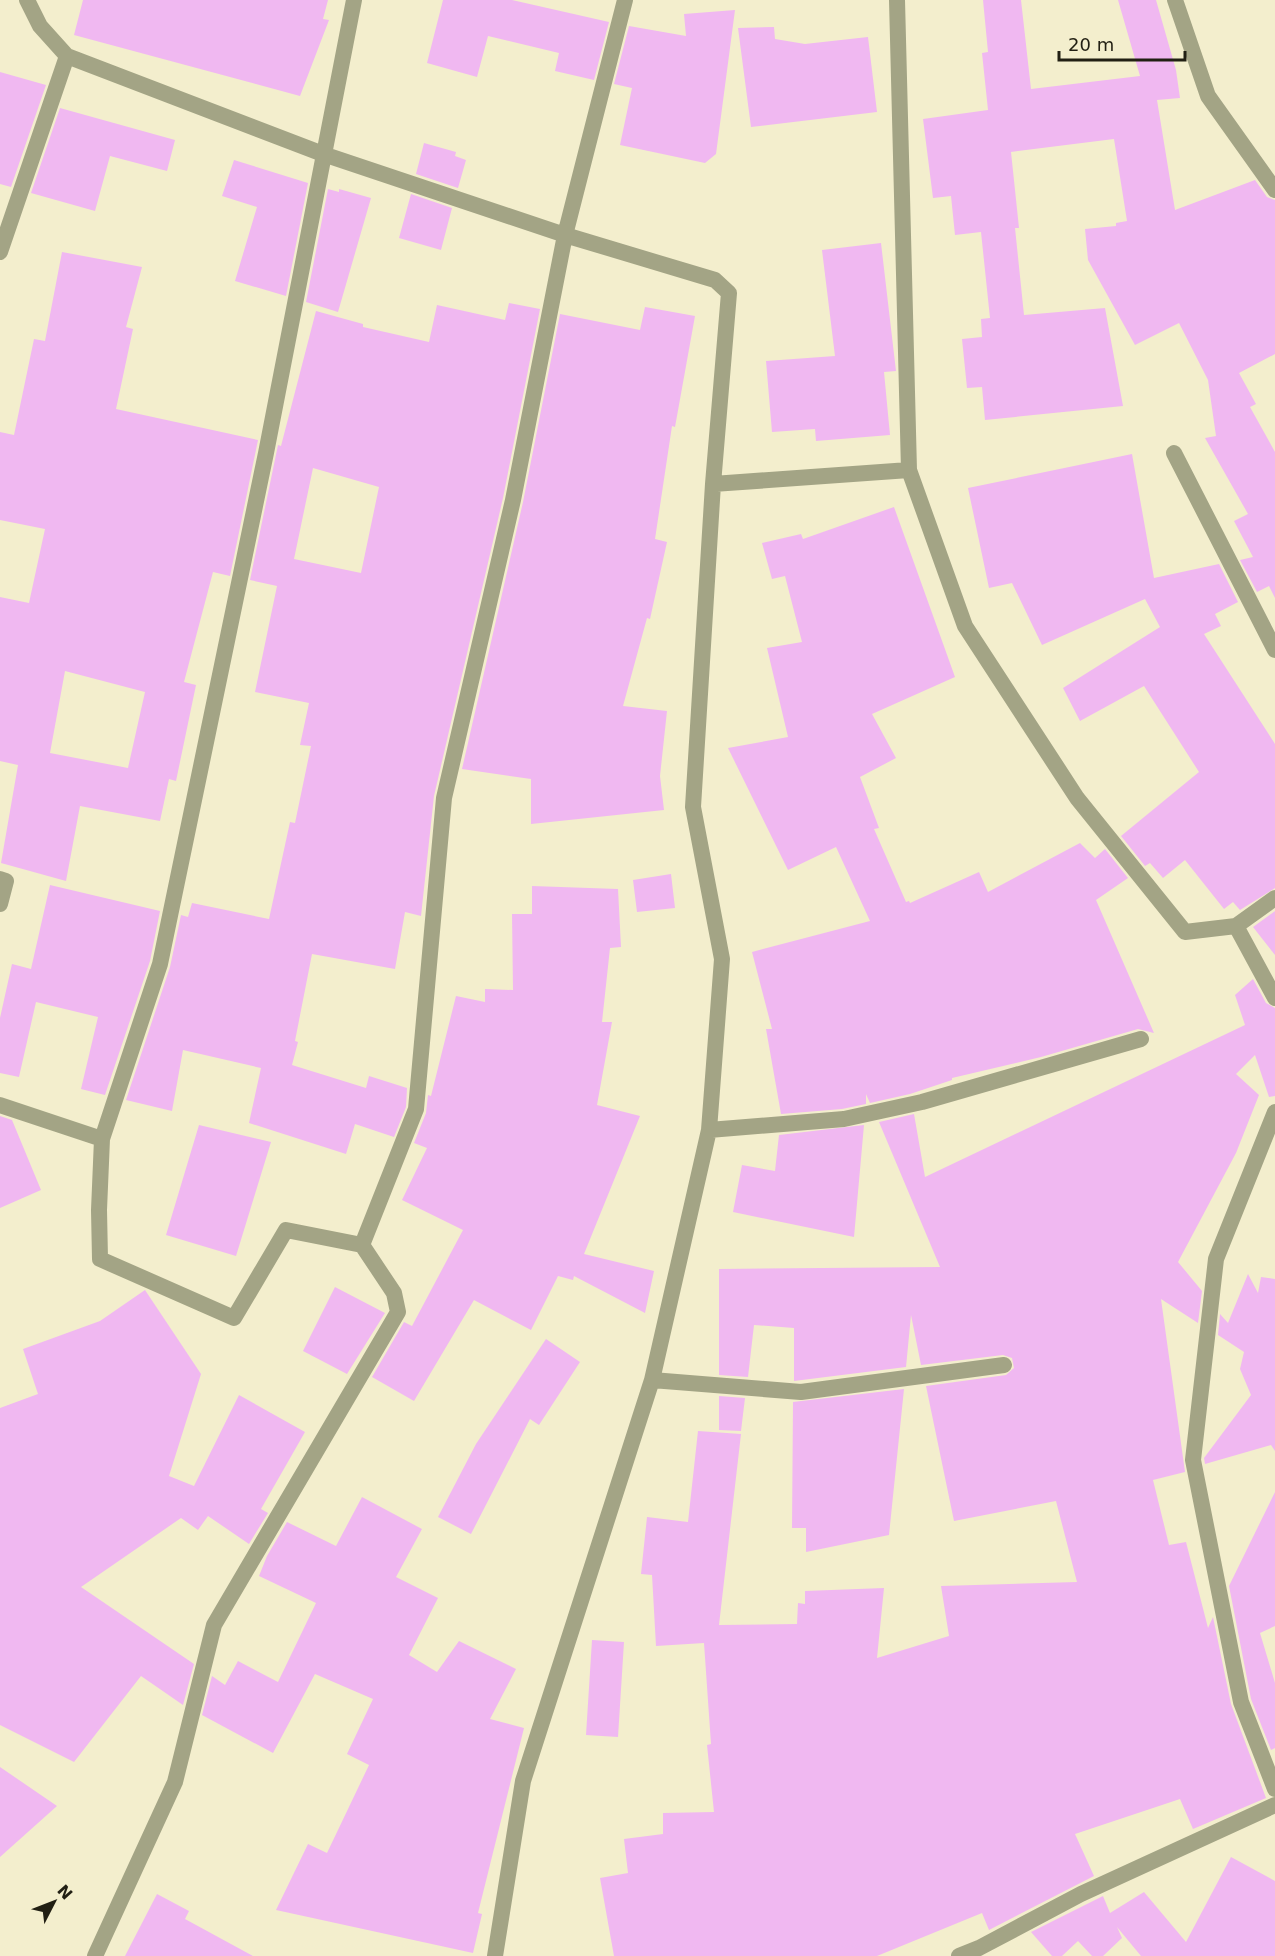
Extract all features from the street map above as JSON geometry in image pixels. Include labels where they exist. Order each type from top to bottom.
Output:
[{"type":"street","points":[[27,0],[40,26],[67,56],[323,154],[565,235],[715,280],[729,293],[712,484],[693,807],[722,959],[709,1130],[652,1380],[523,1781],[495,1956]]},
{"type":"street","points":[[95,1956],[176,1782],[214,1625],[398,1312],[394,1293],[362,1245],[286,1230],[234,1318],[100,1259],[102,1139],[160,964],[266,453],[354,0]]},
{"type":"street","points":[[362,1245],[416,1109],[444,798],[513,500],[565,235],[626,0]]},
{"type":"street","points":[[897,0],[909,470],[965,626],[1077,798],[1185,932],[1236,926],[1275,898]]},
{"type":"street","points":[[1175,0],[1208,96],[1275,190]]},
{"type":"street","points":[[0,252],[67,56]]},
{"type":"street","points":[[1174,453],[1275,650]]},
{"type":"street","points":[[712,484],[909,470]]},
{"type":"street","points":[[0,879],[6,881],[0,904]]},
{"type":"street","points":[[1236,926],[1275,998]]},
{"type":"street","points":[[709,1130],[844,1119],[922,1102],[1141,1039]]},
{"type":"street","points":[[0,1105],[102,1139]]},
{"type":"street","points":[[1275,1112],[1216,1259],[1193,1460],[1241,1702],[1275,1789]]},
{"type":"street","points":[[652,1380],[801,1392],[1004,1365]]},
{"type":"street","points":[[959,1956],[979,1948],[1081,1894],[1275,1805]]},
{"type":"building","points":[[83,0],[328,0],[323,19],[329,20],[300,96],[74,35]]},
{"type":"building","points":[[443,0],[512,0],[609,22],[594,80],[555,71],[559,53],[488,36],[477,77],[427,63]]},
{"type":"building","points":[[983,0],[1021,0],[1031,89],[1140,76],[1118,0],[1156,0],[1176,70],[1180,98],[1157,100],[1175,210],[1255,180],[1267,197],[1275,200],[1275,354],[1239,373],[1256,404],[1250,407],[1275,452],[1275,598],[1269,586],[1257,592],[1240,560],[1253,557],[1234,521],[1248,514],[1205,438],[1216,436],[1208,380],[1179,323],[1135,345],[1088,260],[1085,229],[1116,226],[1116,223],[1127,221],[1114,139],[1011,152],[1019,228],[1015,228],[1024,315],[1105,308],[1123,406],[985,420],[982,387],[967,388],[962,339],[982,337],[981,319],[990,318],[981,232],[955,235],[951,196],[933,198],[923,119],[988,110],[982,53],[988,52]]},
{"type":"building","points":[[735,10],[716,154],[705,163],[620,145],[632,88],[614,84],[629,26],[686,36],[684,14]]},
{"type":"building","points":[[774,27],[775,39],[805,44],[868,37],[877,112],[751,127],[738,28]]},
{"type":"building","points":[[0,72],[46,85],[11,187],[0,184]]},
{"type":"building","points":[[60,108],[175,140],[167,171],[110,156],[95,211],[31,193]]},
{"type":"building","points":[[424,143],[456,152],[455,156],[466,160],[458,188],[416,174]]},
{"type":"building","points":[[234,160],[308,183],[286,296],[235,281],[257,207],[222,196]]},
{"type":"building","points":[[328,189],[339,192],[339,189],[371,198],[338,312],[306,302]]},
{"type":"building","points":[[411,194],[452,208],[441,250],[399,238]]},
{"type":"building","points":[[881,243],[896,371],[884,372],[890,435],[816,441],[815,429],[772,432],[766,361],[835,356],[822,250]]},
{"type":"building","points":[[62,252],[142,267],[126,327],[133,329],[116,409],[258,440],[230,576],[213,572],[184,682],[196,685],[176,781],[169,779],[160,821],[80,806],[66,881],[1,863],[18,765],[0,761],[0,597],[29,603],[45,529],[0,520],[0,432],[14,435],[34,339],[45,341]],"holes":[[[65,671],[145,692],[128,768],[50,753]]]},
{"type":"building","points":[[509,303],[540,309],[503,498],[434,796],[421,916],[405,912],[395,969],[312,954],[295,1041],[298,1042],[292,1065],[366,1088],[369,1076],[407,1088],[406,1107],[394,1137],[355,1124],[346,1154],[249,1123],[261,1068],[183,1050],[172,1111],[126,1100],[170,967],[181,915],[188,917],[192,903],[269,919],[290,822],[295,823],[311,746],[300,745],[309,703],[255,692],[277,586],[250,580],[278,445],[281,446],[316,311],[363,324],[363,327],[429,342],[437,305],[505,320]],"holes":[[[313,468],[379,487],[361,573],[294,559]]]},
{"type":"building","points":[[645,307],[695,316],[675,427],[672,426],[655,539],[667,542],[650,619],[647,618],[623,706],[667,711],[660,776],[664,810],[531,824],[531,779],[462,769],[523,502],[560,314],[640,330]]},
{"type":"building","points":[[1132,454],[1154,578],[1219,564],[1238,602],[1215,614],[1221,626],[1204,634],[1275,744],[1275,888],[1240,910],[1233,902],[1224,909],[1185,860],[1163,878],[1150,863],[1145,866],[1121,836],[1199,772],[1144,686],[1080,721],[1063,688],[1160,627],[1145,599],[1042,645],[1012,583],[989,588],[968,488]]},
{"type":"building","points":[[894,507],[955,677],[872,714],[896,758],[860,777],[879,828],[874,829],[906,902],[910,903],[979,872],[988,892],[1080,843],[1095,858],[1105,849],[1128,878],[1096,900],[1154,1033],[1138,1029],[1041,1057],[952,1078],[952,1080],[910,1094],[870,1103],[866,1094],[866,1104],[842,1109],[781,1114],[766,1029],[772,1029],[752,952],[870,921],[836,847],[788,870],[728,748],[788,737],[767,648],[802,642],[785,576],[772,579],[762,543],[801,534],[803,539]]},
{"type":"building","points":[[671,874],[675,908],[637,912],[633,880]]},
{"type":"building","points":[[50,885],[160,911],[150,961],[105,1095],[81,1089],[98,1017],[36,1002],[19,1077],[0,1073],[0,1018],[12,964],[31,969]]},
{"type":"building","points":[[532,886],[618,889],[621,947],[610,948],[602,1022],[612,1022],[597,1105],[640,1116],[584,1254],[654,1271],[645,1313],[574,1276],[573,1280],[558,1276],[531,1330],[474,1300],[414,1401],[372,1377],[404,1322],[412,1326],[463,1230],[402,1200],[427,1148],[414,1143],[426,1113],[428,1095],[431,1096],[456,996],[485,1002],[485,989],[513,990],[512,914],[532,914]]},
{"type":"building","points":[[1275,911],[1275,955],[1253,927]]},
{"type":"building","points":[[1253,979],[1266,1003],[1275,1008],[1275,1096],[1269,1097],[1255,1055],[1236,1074],[1259,1095],[1236,1153],[1178,1262],[1202,1291],[1198,1323],[1161,1299],[1185,1472],[1153,1480],[1169,1545],[1186,1542],[1208,1628],[1213,1617],[1231,1704],[1266,1798],[1193,1829],[1180,1799],[1075,1834],[1094,1876],[989,1930],[982,1913],[877,1956],[614,1956],[600,1878],[628,1873],[624,1839],[663,1834],[663,1813],[714,1812],[707,1745],[711,1744],[704,1643],[656,1646],[652,1575],[641,1574],[647,1517],[688,1522],[698,1431],[741,1434],[719,1625],[797,1624],[798,1603],[805,1604],[805,1591],[884,1588],[877,1658],[949,1636],[941,1586],[1077,1582],[1056,1501],[954,1521],[926,1386],[1006,1375],[1014,1368],[1012,1358],[1003,1355],[921,1365],[911,1315],[906,1367],[794,1381],[794,1328],[754,1325],[748,1377],[719,1375],[719,1269],[940,1267],[879,1122],[914,1114],[925,1177],[1245,1025],[1235,995]]},
{"type":"building","points":[[0,1116],[12,1120],[41,1190],[0,1208]]},
{"type":"building","points":[[199,1125],[271,1142],[236,1256],[166,1235]]},
{"type":"building","points":[[864,1125],[854,1237],[733,1212],[742,1165],[775,1171],[779,1135]]},
{"type":"building","points":[[1248,1274],[1258,1293],[1261,1277],[1275,1279],[1275,1451],[1271,1445],[1205,1464],[1204,1458],[1251,1395],[1240,1369],[1244,1352],[1218,1335],[1220,1314],[1228,1323]]},
{"type":"building","points":[[335,1287],[385,1313],[347,1374],[303,1351]]},
{"type":"building","points":[[145,1290],[201,1374],[169,1476],[194,1486],[239,1395],[305,1432],[261,1509],[268,1513],[249,1544],[208,1516],[198,1530],[181,1518],[81,1587],[194,1664],[183,1705],[141,1676],[74,1762],[0,1725],[0,1408],[38,1394],[23,1349],[100,1321]]},
{"type":"building","points":[[546,1339],[580,1362],[539,1425],[530,1419],[471,1534],[438,1517],[476,1444]]},
{"type":"building","points":[[904,1389],[889,1535],[806,1552],[806,1528],[792,1528],[793,1402]]},
{"type":"building","points":[[719,1396],[745,1398],[741,1431],[719,1430]]},
{"type":"building","points":[[1275,1492],[1275,1626],[1260,1633],[1275,1683],[1275,1748],[1271,1750],[1251,1699],[1229,1586]]},
{"type":"building","points":[[362,1497],[422,1529],[396,1577],[438,1598],[409,1655],[437,1672],[459,1641],[516,1669],[490,1719],[524,1728],[478,1913],[482,1914],[473,1953],[276,1910],[308,1844],[327,1853],[369,1765],[347,1754],[373,1699],[315,1674],[273,1753],[202,1715],[212,1676],[225,1685],[238,1661],[278,1682],[316,1603],[259,1576],[267,1556],[287,1522],[336,1546]]},
{"type":"building","points":[[592,1640],[624,1642],[618,1737],[586,1735]]},
{"type":"building","points":[[0,1767],[57,1806],[0,1857]]},
{"type":"building","points":[[1231,1857],[1275,1881],[1275,1956],[1141,1956],[1117,1927],[1122,1938],[1103,1956],[1092,1956],[1078,1941],[1062,1956],[1052,1956],[1031,1932],[1103,1896],[1110,1913],[1144,1892],[1186,1942]]},
{"type":"building","points":[[157,1894],[189,1911],[185,1919],[253,1956],[125,1956]]}]
